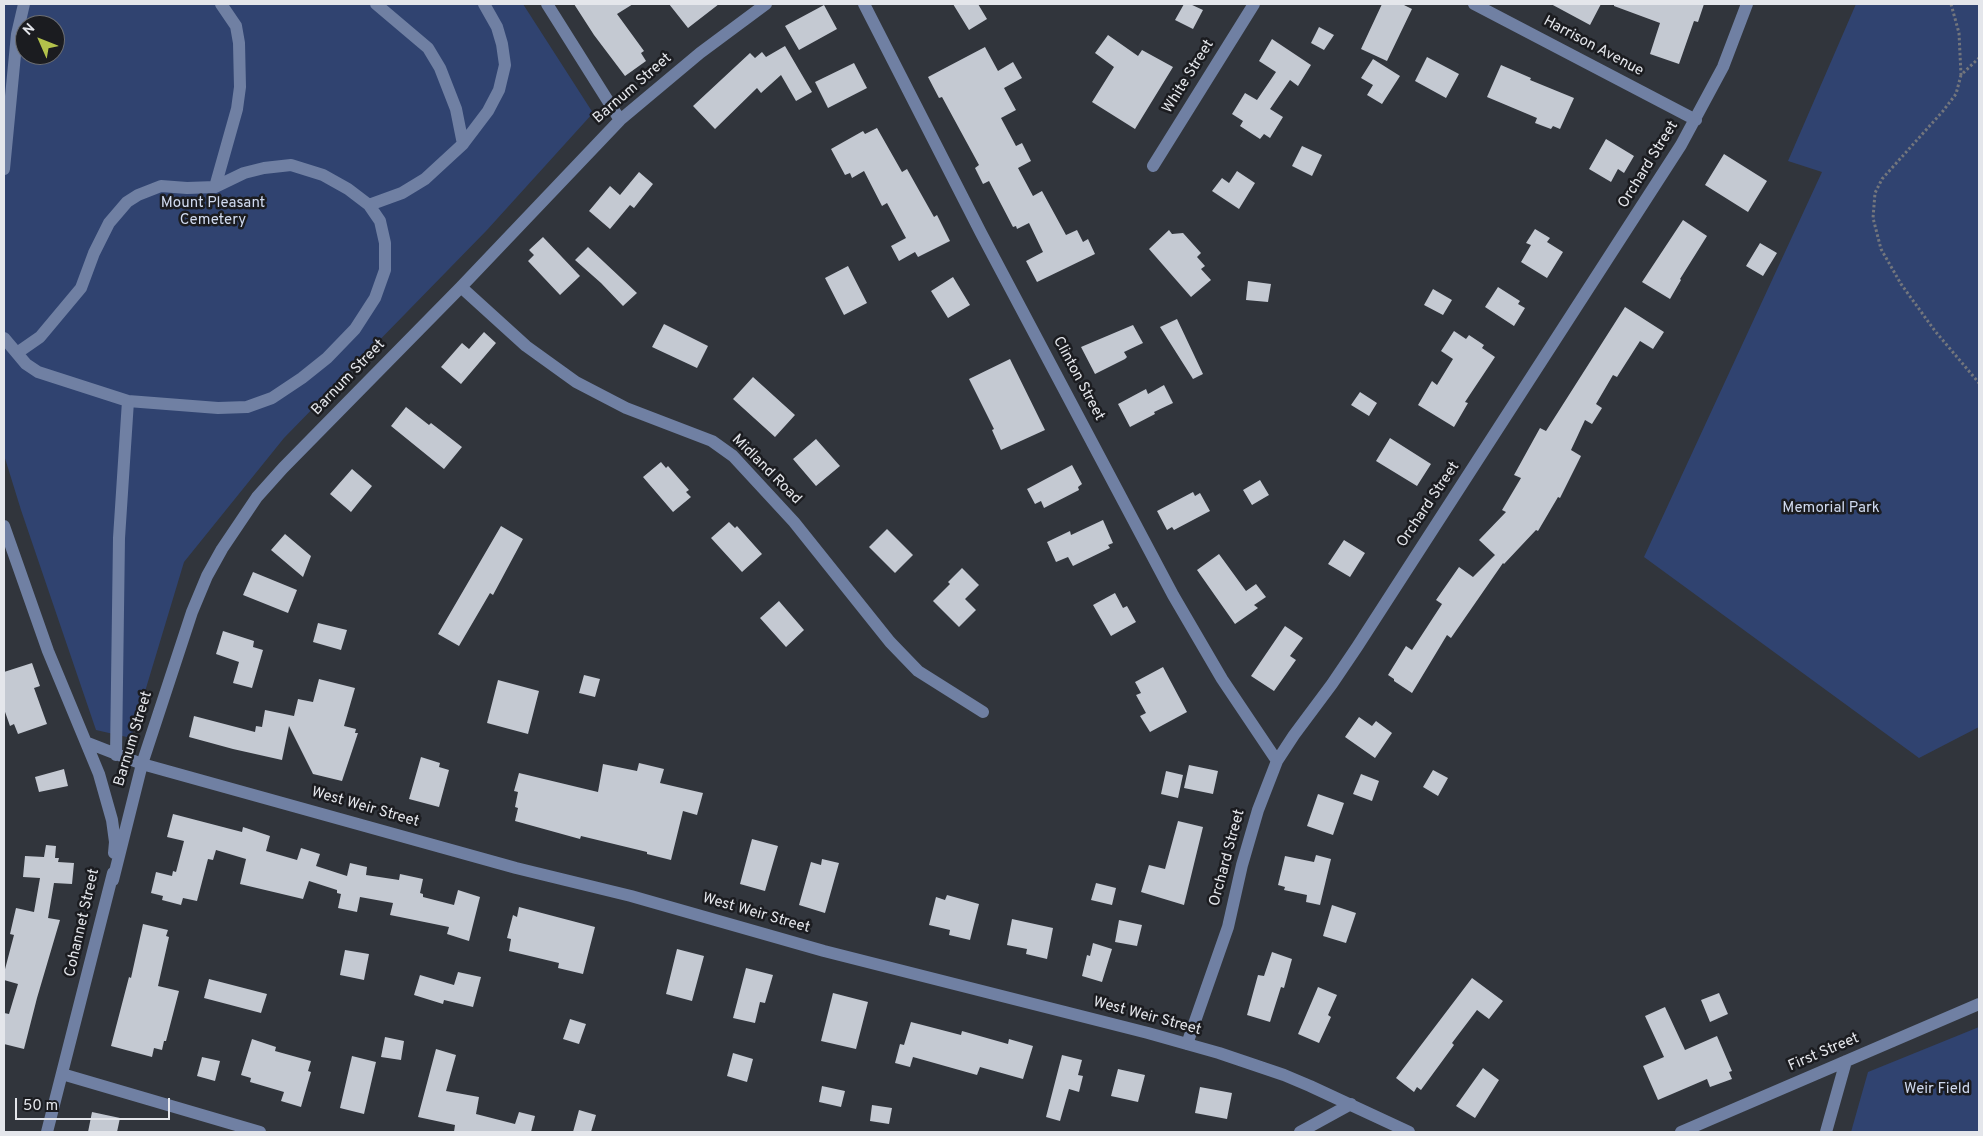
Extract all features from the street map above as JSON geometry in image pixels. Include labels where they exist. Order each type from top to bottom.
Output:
[{"type":"street","points":[[4,169],[17,34],[24,4]]},
{"type":"street","points":[[215,187],[237,110],[240,87],[240,60],[236,26],[220,4]]},
{"type":"street","points":[[376,4],[428,48],[440,68],[456,109],[463,144]]},
{"type":"street","points":[[369,205],[402,193],[425,179],[463,144],[492,104],[499,90],[505,65],[497,27],[484,4]]},
{"type":"street","points":[[547,4],[620,120]]},
{"type":"street","name":"Barnum Street","points":[[113,880],[142,764],[192,612],[207,576],[239,522],[283,468],[461,287],[620,120],[700,53],[766,4]]},
{"type":"street","name":"Clinton Street","points":[[864,4],[977,225],[1173,595],[1222,679],[1277,761]]},
{"type":"street","name":"White Street","points":[[1153,166],[1254,4]]},
{"type":"street","name":"Harrison Avenue","points":[[1474,4],[1696,120]]},
{"type":"street","name":"Orchard Street","points":[[1187,1044],[1228,927],[1242,865],[1258,810],[1277,761],[1332,684],[1486,449],[1696,120],[1723,67],[1747,4]]},
{"type":"street","points":[[4,338],[26,364],[38,372],[128,400],[218,408],[247,408],[272,398],[302,378],[327,358],[355,329],[375,298],[385,270],[385,243],[380,221],[369,205],[348,189],[323,175],[291,165],[250,171],[215,187],[187,188],[161,186],[138,194],[127,202],[109,223],[94,253],[81,288],[40,337],[17,353]]},
{"type":"street","name":"Midland Road","points":[[461,287],[526,346],[576,382],[626,408],[712,441],[733,456],[794,522],[890,642],[918,671],[983,712]]},
{"type":"street","points":[[116,755],[119,538],[128,400]]},
{"type":"street","name":"Cohannet Street","points":[[4,526],[48,650],[88,743],[99,774],[112,820],[115,842],[113,880],[47,1132]]},
{"type":"street","name":"West Weir Street","points":[[88,743],[142,764],[516,868],[666,906],[840,955],[1187,1044],[1284,1075],[1409,1132]]},
{"type":"street","name":"First Street","points":[[1681,1132],[1979,1004]]},
{"type":"street","points":[[1826,1132],[1846,1061]]},
{"type":"street","points":[[62,1074],[260,1132]]},
{"type":"street","points":[[1300,1132],[1351,1104]]},
{"type":"path","points":[[1952,4],[1959,33],[1961,75],[1956,94],[1882,179],[1875,193],[1873,218],[1881,249],[1901,284],[1935,331],[1979,383]]},
{"type":"path","points":[[1961,75],[1979,58]]},
{"type":"green space","name":"Mount Pleasant Cemetery","points":[[4,4],[523,4],[593,113],[487,230],[284,438],[184,562],[131,738],[96,730],[4,455]]},
{"type":"green space","name":"Memorial Park","points":[[1856,4],[1979,4],[1979,727],[1919,758],[1644,557],[1822,172],[1788,161]]},
{"type":"green space","name":"Weir Field","points":[[1979,1027],[1979,1132],[1851,1132],[1868,1072]]},
{"type":"building","points":[[574,4],[633,4],[617,14],[644,51],[641,53],[646,61],[625,76],[594,35]]},
{"type":"building","points":[[669,4],[719,4],[688,28]]},
{"type":"building","points":[[953,4],[978,4],[987,19],[969,30]]},
{"type":"building","points":[[1184,4],[1190,4],[1203,10],[1193,29],[1175,20]]},
{"type":"building","points":[[1382,4],[1402,4],[1412,9],[1387,61],[1361,49]]},
{"type":"building","points":[[1551,4],[1601,4],[1590,25]]},
{"type":"building","points":[[1614,4],[1704,4],[1698,22],[1694,21],[1679,64],[1650,54],[1660,23],[1614,6]]},
{"type":"building","points":[[824,5],[837,29],[799,50],[785,26]]},
{"type":"building","points":[[1319,27],[1334,35],[1324,50],[1311,43]]},
{"type":"building","points":[[1108,35],[1138,56],[1142,50],[1173,67],[1135,129],[1092,102],[1114,67],[1095,53]]},
{"type":"building","points":[[1272,39],[1311,65],[1298,86],[1290,80],[1270,109],[1283,117],[1270,138],[1264,134],[1260,139],[1240,126],[1243,121],[1232,114],[1245,93],[1257,100],[1276,72],[1259,61]]},
{"type":"building","points":[[785,46],[812,92],[796,101],[781,75],[761,93],[757,88],[715,129],[693,106],[750,53],[755,58],[762,52],[766,57]]},
{"type":"building","points":[[985,47],[998,71],[1013,62],[1022,78],[1004,88],[1016,110],[1001,118],[1016,146],[1022,143],[1031,161],[1018,168],[1033,196],[1042,191],[1066,235],[1077,230],[1083,242],[1088,239],[1095,254],[1037,282],[1026,261],[1043,252],[1029,223],[1017,229],[1016,226],[1013,227],[989,181],[983,184],[975,168],[979,165],[942,97],[939,98],[928,77]]},
{"type":"building","points":[[1427,57],[1459,74],[1446,98],[1415,81]]},
{"type":"building","points":[[1373,59],[1400,76],[1382,104],[1367,95],[1373,85],[1361,78]]},
{"type":"building","points":[[854,63],[867,88],[828,108],[815,82]]},
{"type":"building","points":[[1501,65],[1531,78],[1530,80],[1574,98],[1560,129],[1553,126],[1551,129],[1535,123],[1537,118],[1487,97]]},
{"type":"building","points":[[877,128],[902,172],[907,169],[934,217],[937,215],[950,241],[918,257],[915,252],[899,261],[891,246],[906,238],[887,203],[882,206],[864,171],[852,178],[850,173],[845,175],[831,149],[863,131],[865,134]]},
{"type":"building","points":[[1606,139],[1634,156],[1624,173],[1618,169],[1611,182],[1589,169]]},
{"type":"building","points":[[1302,146],[1322,155],[1312,176],[1292,166]]},
{"type":"building","points":[[1724,154],[1767,181],[1748,212],[1705,185]]},
{"type":"building","points":[[1237,171],[1255,183],[1239,209],[1212,191],[1222,178],[1229,183]]},
{"type":"building","points":[[639,172],[653,184],[634,208],[630,205],[610,229],[589,211],[610,186],[620,195]]},
{"type":"building","points":[[1683,220],[1707,236],[1680,279],[1670,299],[1642,282]]},
{"type":"building","points":[[1535,229],[1550,238],[1547,242],[1563,252],[1547,278],[1521,262],[1531,245],[1526,243]]},
{"type":"building","points":[[1169,230],[1172,234],[1183,233],[1201,253],[1197,257],[1205,266],[1201,269],[1211,280],[1191,297],[1149,249]]},
{"type":"building","points":[[543,237],[580,276],[560,295],[528,261],[534,255],[529,250]]},
{"type":"building","points":[[1760,243],[1777,253],[1763,276],[1746,266]]},
{"type":"building","points":[[588,247],[637,293],[623,306],[575,260]]},
{"type":"building","points":[[848,266],[867,303],[844,315],[825,278]]},
{"type":"building","points":[[953,277],[970,305],[948,318],[931,291]]},
{"type":"building","points":[[1248,281],[1271,284],[1268,302],[1246,300]]},
{"type":"building","points":[[1498,287],[1520,301],[1518,304],[1525,308],[1514,326],[1485,307]]},
{"type":"building","points":[[1433,289],[1452,300],[1443,315],[1424,305]]},
{"type":"building","points":[[1625,307],[1664,332],[1653,349],[1640,341],[1617,377],[1613,375],[1596,404],[1602,408],[1592,424],[1585,420],[1571,450],[1581,456],[1560,498],[1558,497],[1538,531],[1536,530],[1503,563],[1451,638],[1447,635],[1412,693],[1388,675],[1406,646],[1412,650],[1442,604],[1436,600],[1459,567],[1473,577],[1495,555],[1479,540],[1506,512],[1502,510],[1521,478],[1514,475],[1540,428],[1546,431]]},
{"type":"building","points":[[1177,319],[1203,374],[1193,379],[1160,327]]},
{"type":"building","points":[[664,324],[708,346],[697,368],[652,347]]},
{"type":"building","points":[[1133,325],[1143,343],[1124,352],[1127,357],[1125,359],[1095,374],[1081,347]]},
{"type":"building","points":[[1454,331],[1466,339],[1469,335],[1484,345],[1482,348],[1495,357],[1465,402],[1468,403],[1454,427],[1418,405],[1432,381],[1437,385],[1453,359],[1441,351]]},
{"type":"building","points":[[484,332],[496,343],[461,384],[441,367],[462,343],[469,349]]},
{"type":"building","points":[[1010,359],[1045,430],[1001,450],[992,430],[994,429],[969,379]]},
{"type":"building","points":[[753,377],[795,415],[775,437],[733,399]]},
{"type":"building","points":[[1164,385],[1173,403],[1130,427],[1118,404],[1146,389],[1148,394]]},
{"type":"building","points":[[1360,392],[1377,403],[1369,416],[1351,405]]},
{"type":"building","points":[[406,407],[429,425],[431,423],[462,447],[444,469],[391,426]]},
{"type":"building","points":[[1390,438],[1431,464],[1417,486],[1376,461]]},
{"type":"building","points":[[816,439],[840,466],[816,486],[793,459]]},
{"type":"building","points":[[661,462],[666,468],[668,466],[689,490],[686,492],[691,497],[673,512],[643,477]]},
{"type":"building","points":[[1072,465],[1082,484],[1078,487],[1079,490],[1044,508],[1041,501],[1035,504],[1027,489]]},
{"type":"building","points":[[352,469],[372,486],[351,512],[330,494]]},
{"type":"building","points":[[1260,480],[1269,495],[1252,505],[1243,490]]},
{"type":"building","points":[[1193,492],[1195,496],[1200,493],[1210,511],[1174,530],[1172,527],[1167,530],[1157,511]]},
{"type":"building","points":[[1103,520],[1113,543],[1108,545],[1110,548],[1073,566],[1068,557],[1056,562],[1047,542],[1070,531],[1071,535]]},
{"type":"building","points":[[729,522],[735,528],[737,526],[762,554],[742,572],[711,538]]},
{"type":"building","points":[[501,526],[523,539],[493,595],[490,593],[459,646],[438,634]]},
{"type":"building","points":[[887,529],[913,555],[895,573],[869,547]]},
{"type":"building","points":[[285,534],[311,556],[303,577],[271,550]]},
{"type":"building","points":[[1344,540],[1365,553],[1350,577],[1328,564]]},
{"type":"building","points":[[1219,554],[1246,591],[1256,584],[1266,597],[1254,605],[1258,608],[1235,624],[1197,570]]},
{"type":"building","points":[[962,568],[979,585],[965,599],[976,610],[959,627],[933,601],[950,584],[948,582]]},
{"type":"building","points":[[253,572],[297,590],[288,613],[243,595]]},
{"type":"building","points":[[1115,593],[1123,608],[1127,606],[1136,622],[1111,636],[1093,605]]},
{"type":"building","points":[[779,601],[804,630],[786,647],[760,618]]},
{"type":"building","points":[[318,623],[347,630],[341,650],[313,642]]},
{"type":"building","points":[[1285,626],[1303,638],[1290,656],[1296,660],[1274,691],[1251,676]]},
{"type":"building","points":[[223,631],[254,641],[253,647],[263,650],[252,688],[233,683],[239,662],[216,654]]},
{"type":"building","points":[[32,663],[40,686],[34,688],[47,724],[18,734],[14,724],[10,726],[4,709],[4,672]]},
{"type":"building","points":[[1163,667],[1187,712],[1150,732],[1140,716],[1146,713],[1136,695],[1141,693],[1135,682]]},
{"type":"building","points":[[584,675],[600,679],[595,697],[579,693]]},
{"type":"building","points":[[319,679],[355,688],[344,726],[356,729],[355,733],[358,733],[342,781],[313,774],[289,726],[282,760],[189,737],[194,716],[255,732],[256,726],[262,727],[265,710],[294,716],[298,699],[313,702]]},
{"type":"building","points":[[498,680],[539,691],[528,734],[487,723]]},
{"type":"building","points":[[1359,717],[1372,726],[1376,721],[1392,733],[1375,758],[1345,737]]},
{"type":"building","points":[[421,757],[440,763],[439,767],[449,770],[439,807],[409,799]]},
{"type":"building","points":[[639,763],[664,769],[660,783],[703,793],[697,815],[683,811],[671,860],[647,854],[647,852],[581,836],[580,839],[515,821],[518,808],[515,807],[518,792],[514,791],[519,773],[598,792],[603,764],[637,771]]},
{"type":"building","points":[[1189,765],[1218,771],[1213,794],[1184,788]]},
{"type":"building","points":[[64,769],[68,786],[39,792],[35,777]]},
{"type":"building","points":[[1433,770],[1448,778],[1438,796],[1423,787]]},
{"type":"building","points":[[1166,771],[1183,775],[1178,798],[1161,794]]},
{"type":"building","points":[[1361,774],[1379,781],[1372,801],[1353,794]]},
{"type":"building","points":[[1318,794],[1344,803],[1333,835],[1307,826]]},
{"type":"building","points":[[173,814],[242,832],[243,827],[270,836],[266,851],[297,860],[301,848],[320,854],[316,866],[347,876],[350,863],[367,867],[366,875],[399,880],[400,874],[423,879],[420,893],[423,894],[423,897],[454,905],[458,890],[480,897],[469,941],[447,934],[449,927],[390,915],[393,903],[360,897],[357,912],[338,908],[341,894],[337,893],[337,890],[309,881],[303,899],[240,884],[246,859],[216,850],[213,860],[208,859],[197,901],[183,898],[181,905],[162,900],[163,896],[151,893],[156,872],[172,876],[173,871],[176,872],[184,841],[167,837]]},
{"type":"building","points":[[1178,821],[1203,827],[1184,905],[1141,892],[1149,865],[1165,869]]},
{"type":"building","points":[[752,839],[778,846],[765,891],[740,884]]},
{"type":"building","points":[[46,845],[56,846],[55,858],[59,858],[58,862],[74,863],[72,884],[54,883],[48,918],[60,920],[24,1049],[4,1044],[4,1013],[9,1014],[18,984],[4,980],[4,973],[14,935],[10,934],[16,908],[34,912],[40,878],[23,877],[25,856],[44,857]]},
{"type":"building","points":[[1316,855],[1331,859],[1320,905],[1306,902],[1307,895],[1284,890],[1285,887],[1278,885],[1285,856],[1314,862]]},
{"type":"building","points":[[822,859],[839,863],[825,913],[799,905],[811,862],[821,865]]},
{"type":"building","points":[[1096,883],[1116,888],[1112,905],[1091,900]]},
{"type":"building","points":[[947,895],[979,904],[970,940],[949,935],[950,930],[929,925],[936,897],[945,900]]},
{"type":"building","points":[[1332,905],[1356,913],[1346,943],[1323,936]]},
{"type":"building","points":[[519,907],[595,927],[583,974],[558,968],[559,963],[509,951],[511,939],[507,938],[513,915],[517,917]]},
{"type":"building","points":[[1012,919],[1053,928],[1047,959],[1026,954],[1027,949],[1007,945]]},
{"type":"building","points":[[1119,920],[1142,925],[1137,946],[1115,942]]},
{"type":"building","points":[[143,924],[168,930],[166,936],[169,937],[158,986],[179,991],[166,1041],[164,1041],[162,1050],[154,1048],[152,1057],[111,1046],[129,977],[131,978]]},
{"type":"building","points":[[1093,943],[1112,949],[1102,982],[1082,976],[1087,955],[1090,956]]},
{"type":"building","points":[[677,949],[704,956],[692,1001],[666,994]]},
{"type":"building","points":[[345,950],[369,954],[364,980],[340,975]]},
{"type":"building","points":[[1272,952],[1292,959],[1284,988],[1281,987],[1270,1022],[1247,1015],[1258,975],[1264,976]]},
{"type":"building","points":[[746,968],[773,975],[765,1003],[760,1002],[755,1023],[733,1018]]},
{"type":"building","points":[[458,972],[481,977],[473,1007],[444,1000],[443,1004],[414,995],[420,975],[454,985]]},
{"type":"building","points":[[1472,978],[1503,1001],[1489,1019],[1477,1010],[1452,1043],[1454,1045],[1421,1090],[1417,1087],[1414,1092],[1396,1078]]},
{"type":"building","points":[[209,979],[267,994],[261,1013],[204,998]]},
{"type":"building","points":[[1318,987],[1337,995],[1328,1015],[1331,1017],[1319,1043],[1298,1034]]},
{"type":"building","points":[[833,993],[868,1002],[856,1049],[821,1041]]},
{"type":"building","points":[[1719,993],[1728,1014],[1710,1022],[1701,1000]]},
{"type":"building","points":[[1665,1007],[1685,1050],[1717,1036],[1732,1071],[1729,1072],[1732,1079],[1710,1087],[1707,1079],[1658,1100],[1643,1066],[1664,1057],[1645,1016]]},
{"type":"building","points":[[570,1019],[586,1024],[579,1044],[563,1039]]},
{"type":"building","points":[[911,1022],[961,1035],[962,1031],[1008,1044],[1009,1039],[1033,1046],[1023,1079],[980,1067],[977,1075],[913,1057],[910,1067],[895,1063],[900,1044],[904,1045]]},
{"type":"building","points":[[385,1037],[404,1041],[401,1060],[381,1057]]},
{"type":"building","points":[[252,1039],[276,1047],[275,1051],[311,1061],[308,1071],[311,1072],[301,1107],[281,1101],[284,1092],[250,1082],[251,1078],[241,1075]]},
{"type":"building","points":[[436,1049],[456,1055],[446,1091],[479,1097],[476,1114],[515,1124],[519,1112],[535,1116],[531,1132],[454,1132],[455,1125],[418,1117]]},
{"type":"building","points":[[733,1053],[753,1059],[747,1082],[727,1076]]},
{"type":"building","points":[[1062,1055],[1082,1060],[1078,1075],[1083,1076],[1079,1092],[1069,1089],[1060,1121],[1046,1117]]},
{"type":"building","points":[[352,1056],[376,1062],[364,1114],[340,1108]]},
{"type":"building","points":[[202,1057],[220,1061],[215,1081],[197,1076]]},
{"type":"building","points":[[1483,1068],[1499,1080],[1475,1118],[1456,1106]]},
{"type":"building","points":[[1118,1069],[1145,1075],[1138,1102],[1111,1096]]},
{"type":"building","points":[[822,1086],[845,1091],[841,1107],[819,1102]]},
{"type":"building","points":[[1200,1087],[1232,1093],[1227,1119],[1195,1113]]},
{"type":"building","points":[[872,1105],[892,1108],[889,1124],[870,1121]]},
{"type":"building","points":[[579,1110],[596,1115],[591,1132],[573,1132]]},
{"type":"building","points":[[92,1112],[120,1118],[117,1132],[88,1132]]}]
